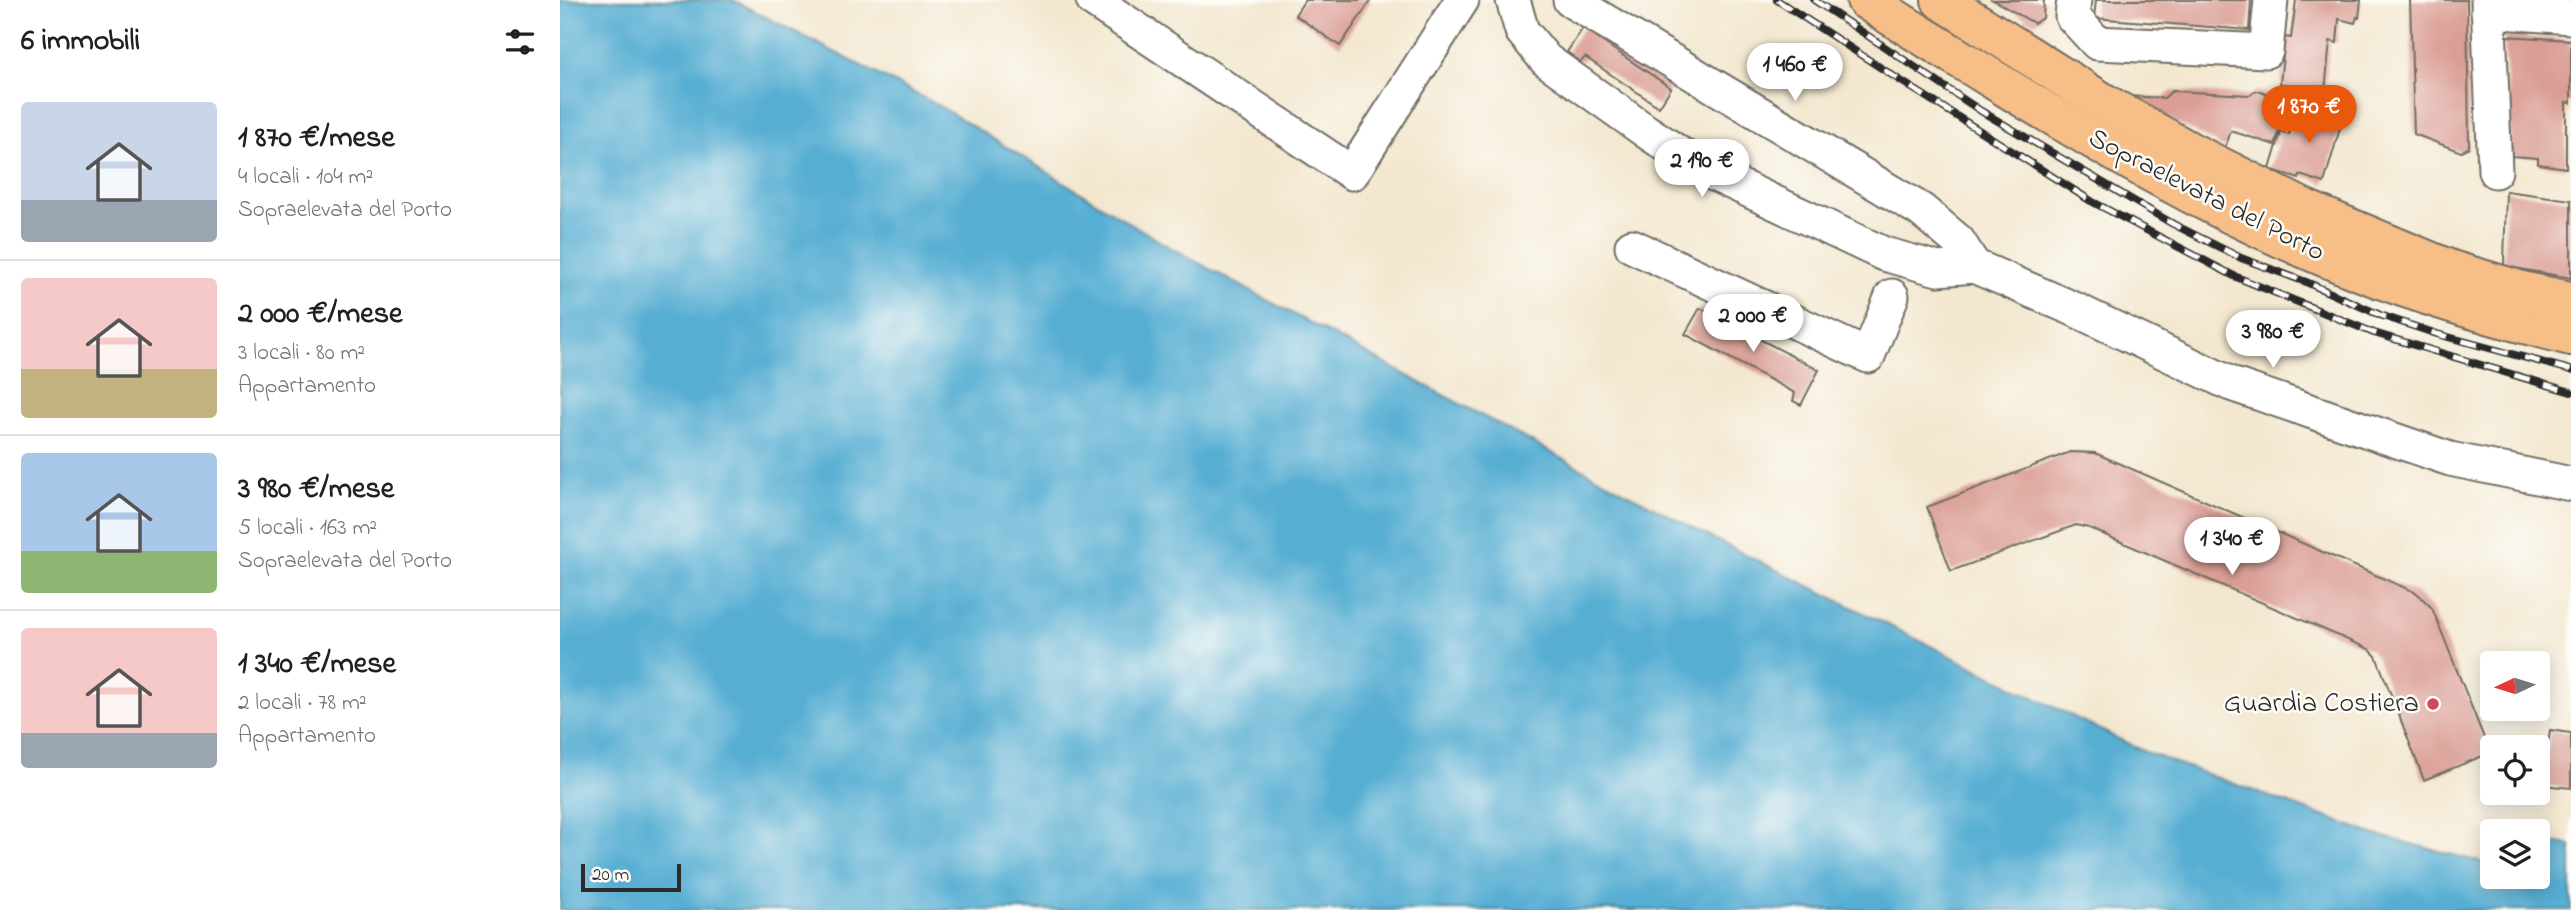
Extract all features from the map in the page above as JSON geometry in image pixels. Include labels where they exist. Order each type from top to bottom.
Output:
[{"type":"main road","name":"Sopraelevata del Porto","points":[[1866,0],[2148,172],[2234,216],[2331,260],[2397,284],[2466,307],[2571,336]]},
{"type":"main road","name":"Sopraelevata del Porto","points":[[1941,0],[2037,61],[2191,152],[2305,209],[2451,271],[2522,291],[2571,301]]},
{"type":"street","points":[[1093,0],[1352,173],[1462,0]]},
{"type":"street","points":[[1570,0],[1921,210],[1958,241],[1974,266]]},
{"type":"street","points":[[2074,0],[2072,16],[2096,43],[2266,51],[2271,0]]},
{"type":"street","points":[[1518,1],[1521,31],[1546,60],[1701,168],[1884,254],[1938,269],[1974,266],[2074,309],[2231,384],[2449,459],[2571,484]]},
{"type":"street","points":[[2495,172],[2488,6],[2571,18]]},
{"type":"street","points":[[1633,246],[1868,356],[1892,296]]},
{"type":"water","points":[[560,0],[733,0],[938,105],[1171,248],[1443,395],[1712,538],[2143,751],[2373,834],[2480,862],[2480,889],[2550,889],[2550,842],[2571,845],[2571,910],[560,910]]},
{"type":"building","points":[[1305,0],[1371,0],[1340,46],[1295,15]]},
{"type":"building","points":[[1993,0],[2044,0],[2043,18],[2034,23]]},
{"type":"building","points":[[2096,0],[2251,0],[2249,30],[2094,18]]},
{"type":"building","points":[[2296,0],[2361,0],[2359,18],[2357,17],[2355,23],[2339,19],[2337,43],[2330,41],[2325,91],[2321,90],[2320,100],[2284,91],[2285,85],[2280,83],[2285,37],[2291,38]]},
{"type":"building","points":[[2410,0],[2467,0],[2469,147],[2461,152],[2414,134]]},
{"type":"building","points":[[1587,22],[1601,32],[1597,38],[1671,88],[1659,107],[1585,57],[1581,62],[1567,52]]},
{"type":"building","points":[[2504,36],[2571,40],[2571,103],[2566,102],[2566,168],[2538,164],[2538,158],[2512,156]]},
{"type":"building","points":[[2172,91],[2250,95],[2261,91],[2271,96],[2282,93],[2290,96],[2275,145],[2231,131],[2225,148],[2126,96],[2164,98]]},
{"type":"building","points":[[2320,104],[2345,111],[2324,183],[2300,175],[2299,179],[2270,169],[2281,132],[2289,135],[2295,116],[2315,122]]},
{"type":"building","points":[[2506,191],[2571,200],[2571,278],[2504,266]]},
{"type":"building","points":[[1700,308],[1819,370],[1801,405],[1793,401],[1795,393],[1685,334]]},
{"type":"building","points":[[2070,452],[2095,453],[2417,593],[2432,608],[2483,735],[2480,735],[2480,757],[2424,780],[2376,656],[2369,649],[2089,528],[2076,525],[1951,571],[1927,507]]},
{"type":"building","points":[[2550,730],[2571,733],[2571,788],[2550,786]]},
{"type":"railway","points":[[1777,0],[2091,201],[2234,276],[2374,333],[2571,392]]},
{"type":"railway","points":[[1814,0],[1981,111],[2173,224],[2241,258],[2306,282],[2380,315],[2437,334],[2571,370]]},
{"type":"place","name":"Guardia Costiera","points":[[2433,704]]}]
